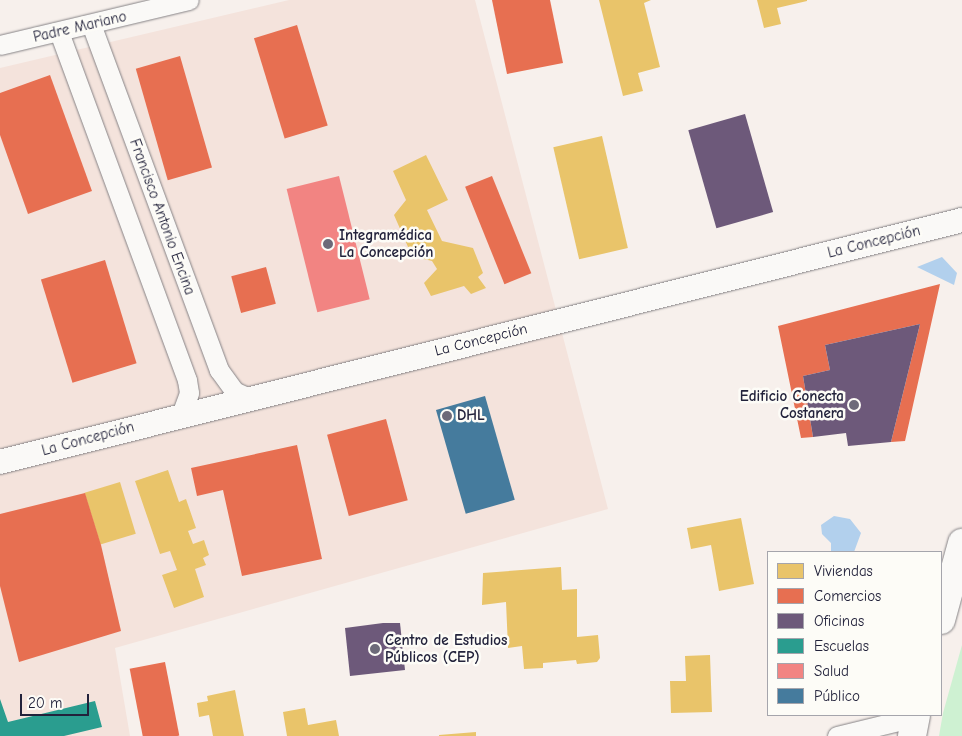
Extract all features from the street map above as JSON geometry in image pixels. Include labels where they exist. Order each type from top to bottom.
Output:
[{"type":"main road","points":[[942,616],[962,543]]},
{"type":"street","name":"Padre Mariano","points":[[0,45],[189,0]]},
{"type":"street","name":"Francisco Antonio Encina","points":[[91,24],[205,335],[225,381],[234,391],[249,398]]},
{"type":"street","points":[[59,32],[176,347],[189,393],[181,415]]},
{"type":"street","name":"La Concepción","points":[[0,462],[962,220]]},
{"type":"street","points":[[176,347],[181,353],[196,355],[206,343],[205,335]]},
{"type":"street","points":[[837,736],[914,723]]},
{"type":"shaded area","points":[[289,0],[475,0],[608,509],[115,648],[130,736],[0,736],[0,68]]},
{"type":"green space","points":[[962,645],[962,736],[939,736],[943,713]]},
{"type":"water","points":[[942,257],[957,273],[954,285],[917,267]]},
{"type":"water","points":[[834,516],[850,519],[861,533],[854,551],[831,551],[831,543],[822,534],[821,525]]},
{"type":"building: Viviendas","points":[[599,0],[651,0],[644,3],[660,67],[638,73],[643,91],[623,96]]},
{"type":"building: Viviendas","points":[[757,0],[807,1],[777,8],[781,24],[764,28]]},
{"type":"building: Viviendas","points":[[602,136],[628,248],[579,259],[553,147]]},
{"type":"building: Viviendas","points":[[426,155],[448,200],[427,210],[442,241],[473,248],[483,273],[478,277],[486,288],[471,294],[464,286],[431,296],[424,283],[437,269],[432,261],[412,256],[394,215],[406,200],[393,171]]},
{"type":"building: Viviendas","points":[[168,470],[179,502],[186,499],[196,528],[188,531],[193,544],[204,540],[209,555],[203,558],[206,565],[195,569],[204,597],[174,608],[162,575],[177,570],[170,551],[160,554],[135,481]]},
{"type":"building: Viviendas","points":[[120,482],[136,534],[100,544],[85,493]]},
{"type":"building: Viviendas","points":[[741,518],[754,584],[719,591],[711,545],[691,549],[687,528]]},
{"type":"building: Viviendas","points":[[561,567],[562,590],[577,589],[577,637],[598,635],[600,658],[597,662],[577,664],[576,660],[543,663],[543,668],[524,669],[522,646],[508,648],[506,602],[482,605],[483,573]]},
{"type":"building: Viviendas","points":[[710,655],[712,712],[671,713],[670,681],[686,681],[685,656]]},
{"type":"building: Viviendas","points":[[235,690],[244,736],[213,736],[209,715],[199,717],[197,703],[208,701],[207,696]]},
{"type":"building: Viviendas","points":[[305,708],[308,725],[336,720],[339,736],[287,736],[283,712]]},
{"type":"building: Viviendas","points":[[476,732],[476,736],[439,736],[439,735]]},
{"type":"building: Comercios","points":[[492,0],[550,0],[563,63],[507,74]]},
{"type":"building: Comercios","points":[[297,25],[328,125],[285,139],[254,38]]},
{"type":"building: Comercios","points":[[180,56],[212,168],[168,180],[136,69]]},
{"type":"building: Comercios","points":[[50,75],[92,191],[28,214],[0,135],[0,93]]},
{"type":"building: Comercios","points":[[492,176],[531,273],[504,284],[465,187]]},
{"type":"building: Comercios","points":[[105,260],[137,363],[73,383],[41,280]]},
{"type":"building: Comercios","points":[[266,267],[276,304],[241,313],[231,276]]},
{"type":"building: Comercios","points":[[940,284],[905,441],[891,442],[920,324],[825,345],[830,370],[803,376],[813,437],[801,438],[778,326]]},
{"type":"building: Comercios","points":[[386,419],[408,500],[349,516],[327,435]]},
{"type":"building: Comercios","points":[[297,445],[322,559],[242,576],[223,490],[197,496],[191,468]]},
{"type":"building: Comercios","points":[[85,493],[101,545],[121,631],[19,662],[0,586],[0,514]]},
{"type":"building: Comercios","points":[[165,662],[179,736],[143,736],[130,669]]},
{"type":"building: Oficinas","points":[[745,114],[773,212],[716,228],[688,130]]},
{"type":"building: Oficinas","name":"Edificio Conecta Costanera","points":[[920,324],[891,442],[848,446],[846,433],[813,437],[803,376],[830,370],[825,345]]},
{"type":"building: Oficinas","name":"Centro de Estudios Públicos (CEP)","points":[[383,623],[400,623],[405,670],[350,676],[345,628]]},
{"type":"building: Escuelas","points":[[0,699],[8,722],[95,701],[102,727],[64,736],[0,736]]},
{"type":"building: Salud","name":"Integramédica La Concepción","points":[[339,176],[370,299],[317,312],[287,189]]},
{"type":"building: Público","points":[[485,396],[515,500],[466,514],[436,410]]},
{"type":"place","name":"Integramédica La Concepción","points":[[328,244]]},
{"type":"place","name":"Edificio Conecta Costanera","points":[[854,405]]},
{"type":"place","name":"DHL","points":[[447,416]]},
{"type":"place","name":"Centro de Estudios Públicos (CEP)","points":[[375,649]]}]
